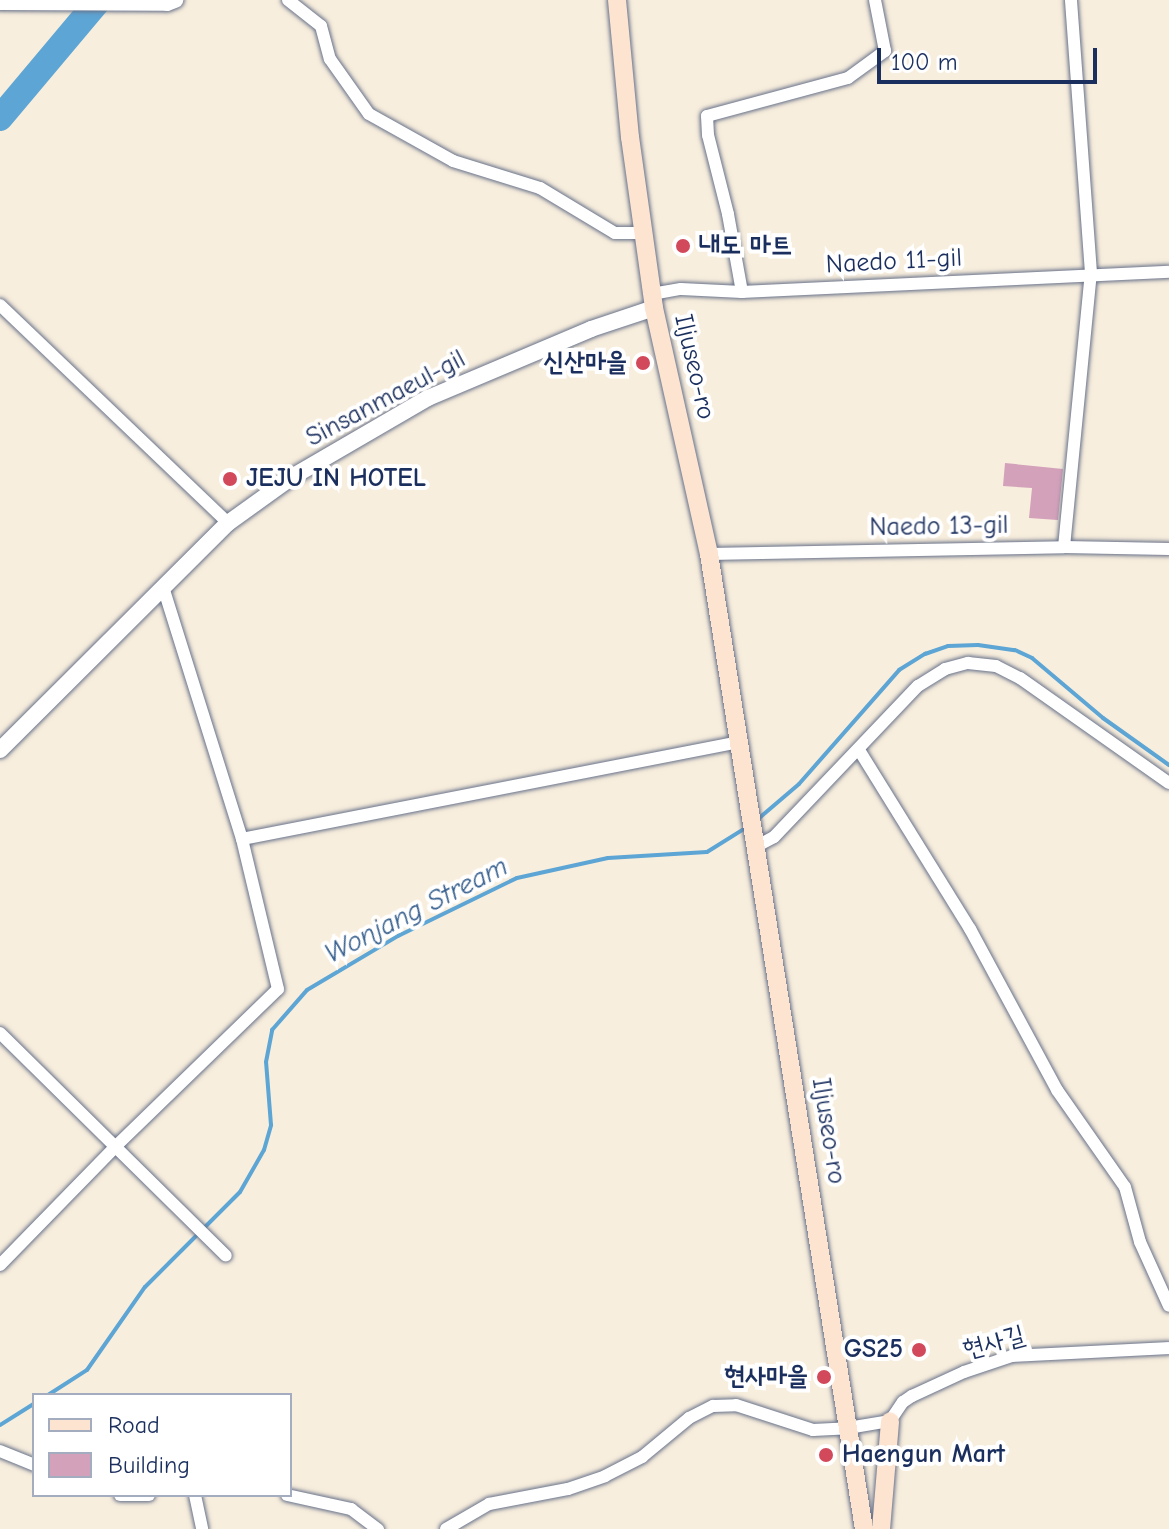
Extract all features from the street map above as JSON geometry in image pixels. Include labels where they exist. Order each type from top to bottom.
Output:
[{"type":"main road","name":"Iljuseo-ro","points":[[618,0],[653,301],[709,554],[864,1529]]},
{"type":"main road","points":[[881,1529],[890,1421]]},
{"type":"street","points":[[0,2],[144,3],[175,0]]},
{"type":"street","points":[[288,0],[321,26],[330,59],[369,114],[453,161],[540,188],[615,233],[643,233]]},
{"type":"street","points":[[742,292],[728,214],[708,135],[707,116],[848,78],[885,51],[875,0]]},
{"type":"street","points":[[1064,547],[1091,273],[1071,0]]},
{"type":"street","name":"Naedo 11-gil","points":[[653,301],[681,289],[742,292],[1091,273],[1169,272]]},
{"type":"street","name":"Sinsanmaeul-gil","points":[[0,750],[228,523],[292,477],[428,398],[653,301]]},
{"type":"street","points":[[0,305],[228,523]]},
{"type":"street","name":"Naedo 13-gil","points":[[709,554],[1064,547],[1169,549]]},
{"type":"street","points":[[0,1265],[117,1145],[278,989],[242,839],[163,587]]},
{"type":"street","points":[[756,840],[774,837],[902,702],[932,675],[957,665],[982,664],[1020,678],[1169,783]]},
{"type":"street","points":[[242,839],[739,742]]},
{"type":"street","points":[[859,750],[970,929],[1057,1090],[1125,1187],[1140,1242],[1169,1306]]},
{"type":"street","points":[[0,1033],[117,1145],[221,1253]]},
{"type":"street","name":"현사길","points":[[890,1421],[903,1402],[912,1396],[990,1362],[1024,1354],[1169,1348]]},
{"type":"street","points":[[446,1529],[489,1504],[568,1489],[605,1476],[642,1457],[689,1418],[713,1406],[736,1405],[813,1430],[890,1421]]},
{"type":"street","points":[[0,1451],[32,1464]]},
{"type":"street","points":[[292,1496],[351,1509],[378,1529]]},
{"type":"street","points":[[195,1497],[202,1529]]},
{"type":"building","points":[[1005,463],[1063,469],[1058,520],[1029,518],[1032,488],[1003,486]]},
{"type":"waterway","points":[[0,118],[99,0]]},
{"type":"waterway","name":"Wonjang Stream","points":[[757,820],[799,784],[899,670],[925,654],[948,646],[978,645],[1015,650],[1032,658],[1103,718],[1169,765]]},
{"type":"waterway","name":"Wonjang Stream","points":[[51,1393],[87,1370],[145,1287],[240,1192],[264,1150],[271,1125],[266,1062],[272,1030],[307,990],[398,936],[517,878],[608,858],[707,852],[747,827]]},
{"type":"waterway","name":"Wonjang Stream","points":[[0,1425],[32,1405]]},
{"type":"place","name":"내도 마트","points":[[683,246]]},
{"type":"place","name":"신산마을","points":[[643,363]]},
{"type":"place","name":"JEJU IN HOTEL","points":[[230,479]]},
{"type":"place","name":"GS25","points":[[919,1350]]},
{"type":"place","name":"현사마을","points":[[824,1377]]},
{"type":"place","name":"Haengun Mart","points":[[826,1455]]}]
